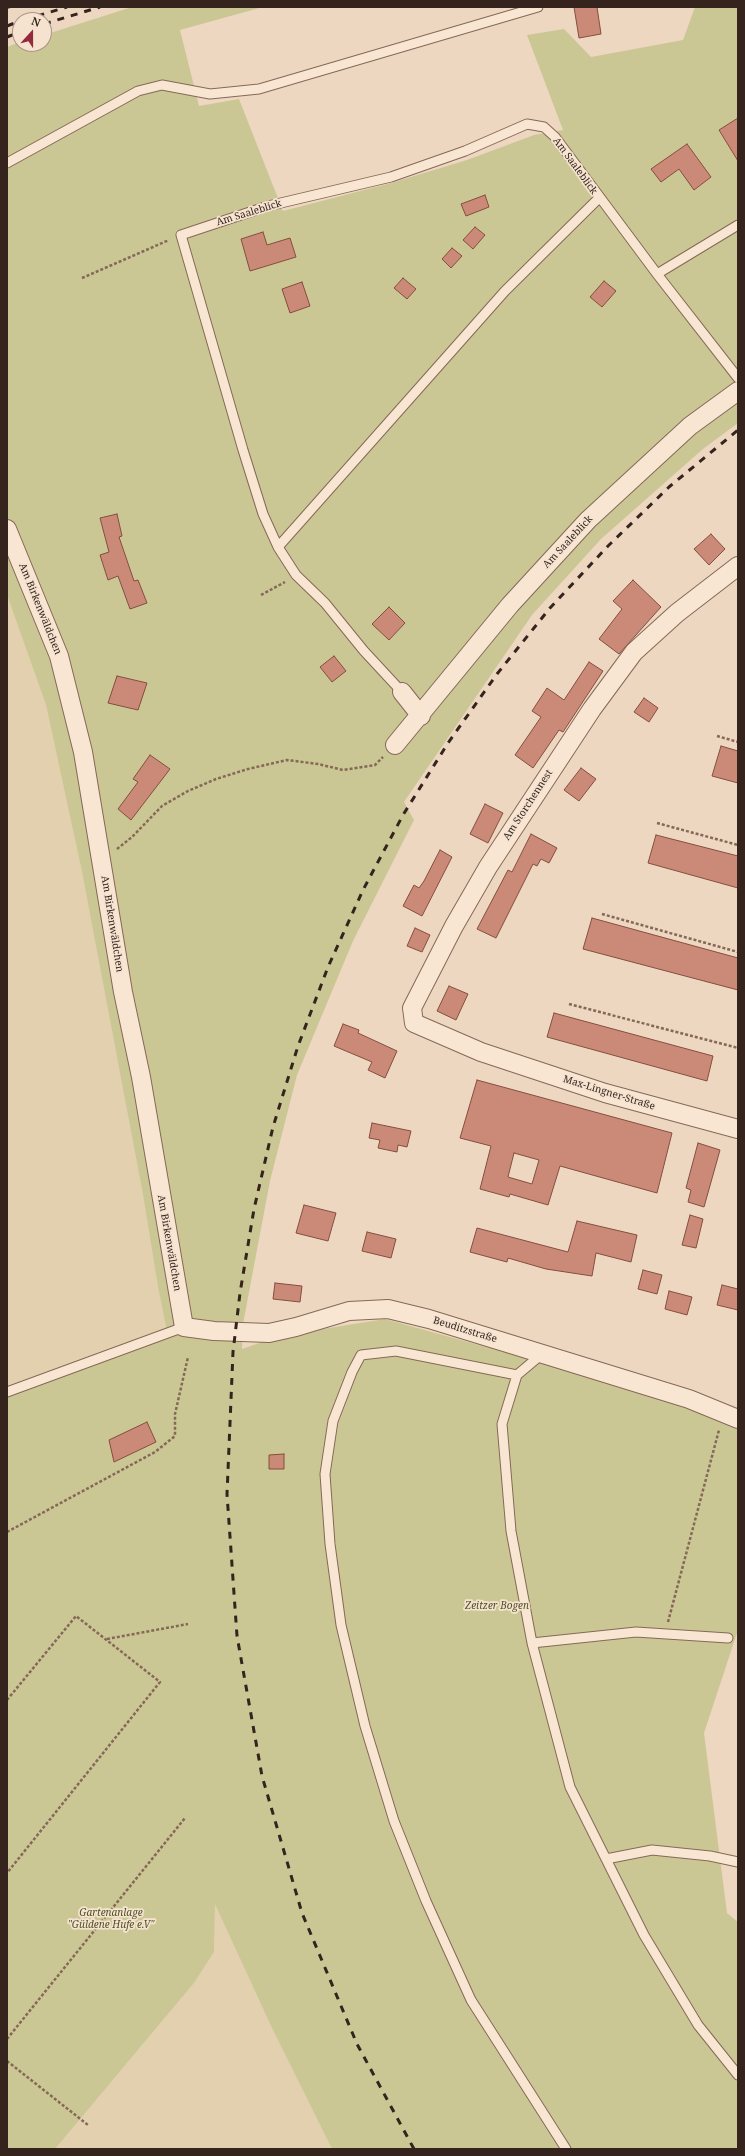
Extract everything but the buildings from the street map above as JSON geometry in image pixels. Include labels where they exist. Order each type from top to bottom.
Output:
[{"type":"street","name":"Am Saaleblick","points":[[395,745],[421,716],[510,605],[588,520],[690,426],[738,391]]},
{"type":"street","name":"Am Birkenwäldchen","points":[[7,529],[60,656],[83,752],[123,992],[141,1077],[184,1327]]},
{"type":"street","name":"Am Storchennest","points":[[481,1052],[414,1023],[412,1008],[454,926],[488,867],[522,814],[592,709],[634,652],[677,612],[738,566]]},
{"type":"street","points":[[402,692],[421,716]]},
{"type":"street","name":"Max-Lingner-Straße","points":[[481,1052],[605,1093],[738,1129]]},
{"type":"street","name":"Beuditzstraße","points":[[184,1327],[214,1332],[269,1333],[296,1327],[349,1311],[388,1309],[428,1319],[688,1399],[731,1416]]},
{"type":"lane","points":[[7,163],[138,91],[162,85],[210,94],[259,89],[538,7]]},
{"type":"lane","name":"Am Saaleblick","points":[[181,235],[268,206],[391,177],[465,151],[527,124],[544,127],[555,137],[599,198],[738,378]]},
{"type":"lane","name":"Am Saaleblick","points":[[278,547],[505,291],[599,198]]},
{"type":"lane","points":[[657,274],[738,225]]},
{"type":"lane","points":[[181,235],[243,450],[263,514],[278,547],[296,576],[326,603],[364,651],[402,692]]},
{"type":"lane","points":[[7,1392],[184,1327]]},
{"type":"lane","points":[[517,1375],[396,1351],[361,1355],[352,1372],[333,1421],[325,1474],[330,1544],[341,1625],[366,1726],[394,1821],[426,1901],[471,2000],[566,2149]]},
{"type":"lane","points":[[542,1354],[517,1375],[502,1424],[511,1531],[532,1643],[570,1787],[644,1935],[698,2025],[738,2075]]},
{"type":"lane","points":[[532,1643],[636,1632],[728,1638]]},
{"type":"lane","points":[[606,1859],[652,1850],[710,1856],[738,1862]]},
{"type":"path","points":[[82,278],[181,235]]},
{"type":"path","points":[[261,595],[296,576]]},
{"type":"path","points":[[717,736],[738,742]]},
{"type":"path","points":[[102,859],[132,837],[162,806],[188,791],[216,779],[248,768],[287,760],[318,764],[343,770],[375,765],[395,745]]},
{"type":"path","points":[[657,823],[738,845]]},
{"type":"path","points":[[602,914],[738,952]]},
{"type":"path","points":[[569,1004],[738,1048]]},
{"type":"path","points":[[7,1532],[125,1466],[155,1452],[175,1436],[176,1414],[188,1357]]},
{"type":"path","points":[[664,1634],[731,1416]]},
{"type":"path","points":[[7,1700],[76,1616],[160,1682],[7,1873]]},
{"type":"path","points":[[106,1639],[188,1624]]},
{"type":"path","points":[[7,2039],[185,1818]]},
{"type":"path","points":[[7,2061],[88,2125]]},
{"type":"shaded area","points":[[7,595],[46,705],[82,872],[143,1195],[168,1337],[7,1397]]},
{"type":"shaded area","points":[[215,1903],[271,2026],[332,2149],[55,2149],[194,1983],[214,1952]]},
{"type":"green space","points":[[132,7],[263,7],[180,30],[199,106],[239,99],[283,211],[391,183],[467,160],[534,135],[563,130],[527,35],[564,29],[591,57],[683,40],[695,7],[738,7],[738,423],[703,449],[601,539],[532,615],[404,802],[414,820],[353,941],[297,1075],[270,1181],[243,1324],[242,1349],[279,1336],[385,1319],[522,1357],[722,1418],[738,1426],[738,1630],[704,1733],[727,1913],[738,1922],[738,2149],[332,2149],[271,2026],[215,1904],[214,1952],[194,1983],[55,2149],[7,2149],[7,1397],[168,1337],[143,1195],[82,872],[46,705],[7,595],[7,47],[12,45],[12,52],[52,52],[52,32]]},
{"type":"railway","points":[[50,12],[67,7]]},
{"type":"railway","points":[[52,22],[100,7]]},
{"type":"railway","points":[[7,26],[12,24]]},
{"type":"railway","points":[[7,37],[12,35]]},
{"type":"railway","points":[[414,2149],[357,2044],[302,1913],[262,1776],[237,1636],[227,1494],[233,1352],[240,1293],[254,1209],[273,1127],[298,1046],[328,967],[363,890],[403,815],[448,743],[497,674],[550,608],[608,546],[669,487],[738,430]]},
{"type":"park label","name":"Zeitzer Bogen","points":[[497,1606]]},
{"type":"park label","name":"Gartenanlage \"Güldene Hufe e.V\"","points":[[111,1918]]}]
